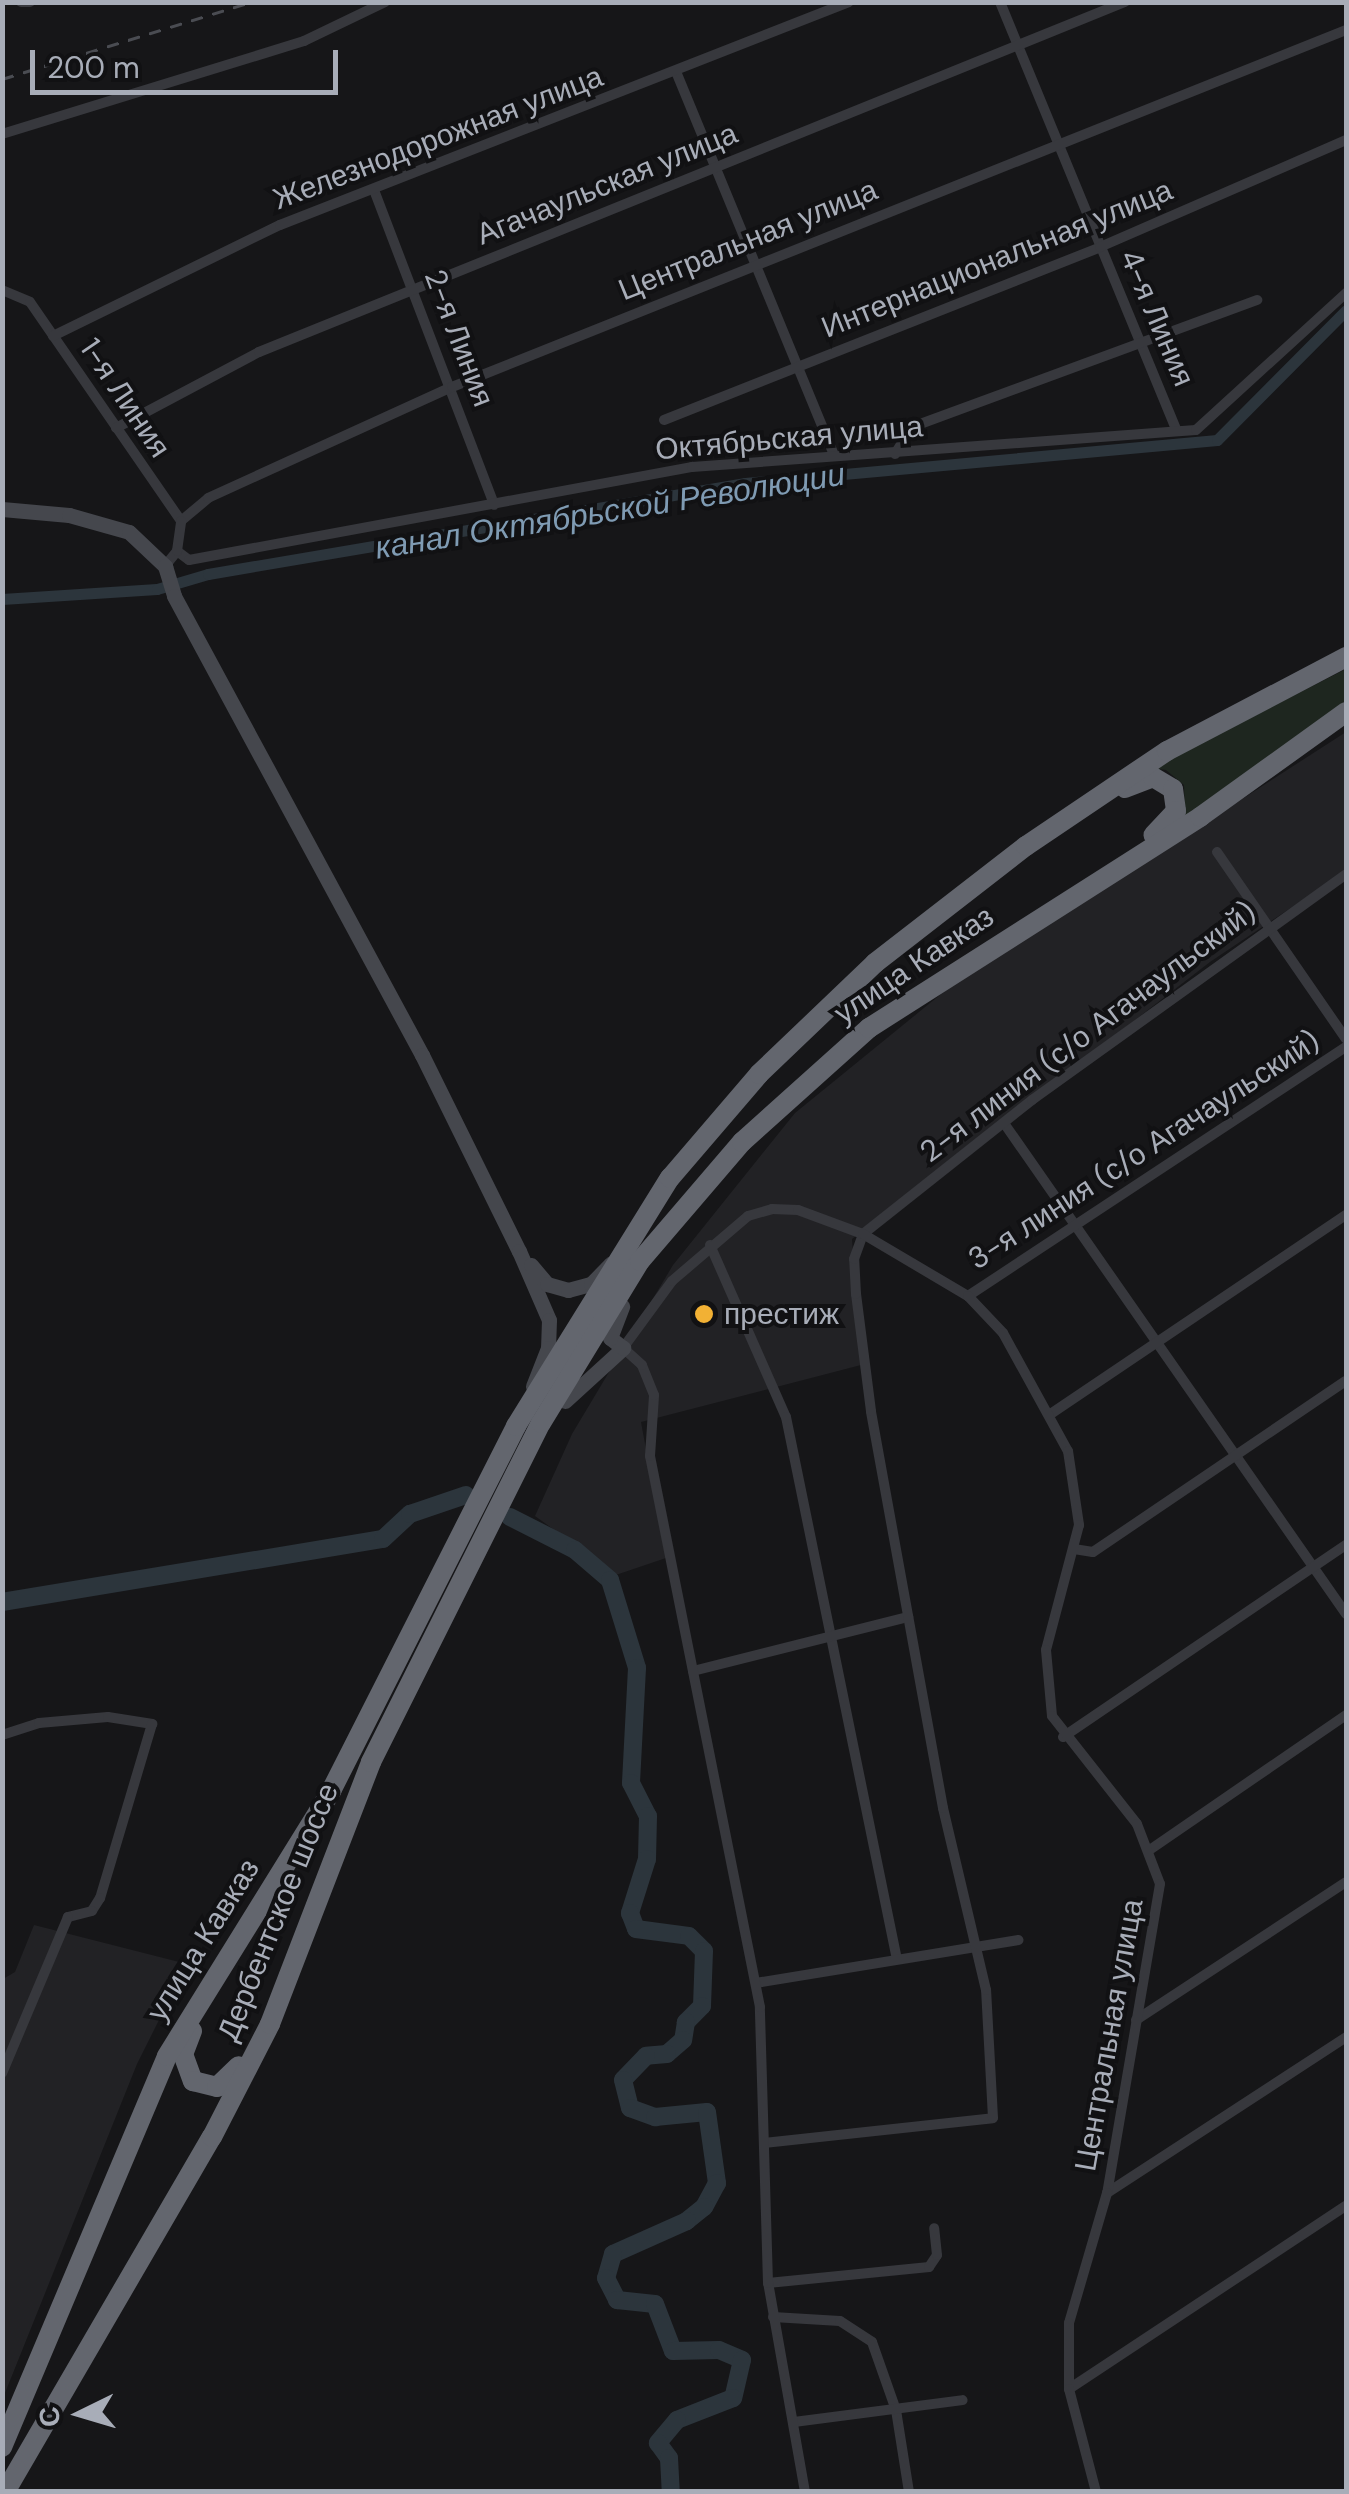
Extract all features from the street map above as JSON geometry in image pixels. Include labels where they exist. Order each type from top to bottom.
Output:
[{"type":"highway","points":[[632,1254],[670,1178],[759,1074],[875,963],[1026,846],[1167,750],[1346,657]]},
{"type":"highway","name":"улица Кавказ","points":[[2,2448],[167,2056],[332,1792],[516,1426],[632,1254],[795,1090],[869,1028],[1200,818],[1346,712]]},
{"type":"highway","points":[[1026,846],[1142,778],[1173,789],[1170,823],[1056,907]]},
{"type":"highway","name":"улица Кавказ","points":[[586,1344],[632,1254]]},
{"type":"highway","name":"Дербентское шоссе","points":[[5,2492],[212,2137],[284,1982],[371,1762],[586,1344]]},
{"type":"highway","points":[[224,1961],[183,2054],[198,2085],[216,2086],[234,2074],[284,1982]]},
{"type":"main road","points":[[2,509],[69,516],[129,532],[168,573],[174,596],[413,1037],[519,1250],[549,1320],[548,1348],[516,1426]]},
{"type":"main road","points":[[519,1250],[547,1284],[568,1290],[591,1284],[632,1254]]},
{"type":"main road","points":[[520,1466],[571,1390],[623,1348],[610,1338],[632,1254]]},
{"type":"street","points":[[21,2],[30,2]]},
{"type":"street","points":[[2,134],[304,41],[385,2]]},
{"type":"street","name":"Железнодорожная улица","points":[[53,336],[265,232],[677,74],[849,2]]},
{"type":"street","name":"4-я Линия","points":[[1000,2],[1177,431]]},
{"type":"street","name":"Агачаульская улица","points":[[116,428],[204,376],[1016,43],[1125,2]]},
{"type":"street","name":"Центральная улица","points":[[181,521],[208,498],[452,387],[1346,30]]},
{"type":"street","points":[[677,74],[834,454]]},
{"type":"street","name":"Интернациональная улица","points":[[664,420],[1100,247],[1346,140]]},
{"type":"street","name":"2-я Линия","points":[[374,190],[494,505]]},
{"type":"street","name":"1-я Линия","points":[[2,290],[30,302],[181,521]]},
{"type":"street","name":"Октябрьская улица","points":[[177,551],[189,560],[692,467],[1177,431],[1210,424],[1346,293]]},
{"type":"street","points":[[894,454],[912,427],[1257,300]]},
{"type":"street","points":[[168,573],[177,551],[181,521]]},
{"type":"street","points":[[1217,852],[1346,1038]]},
{"type":"street","name":"2-я линия (с/о Агачаульский)","points":[[863,1234],[1006,1126],[1032,1100],[1268,925],[1346,874]]},
{"type":"street","name":"3-я линия (с/о Агачаульский)","points":[[968,1296],[1346,1046]]},
{"type":"street","points":[[1006,1126],[1160,1339],[1346,1614]]},
{"type":"street","name":"Центральная улица","points":[[623,1348],[672,1281],[748,1216],[772,1209],[798,1210],[863,1234],[968,1296],[1002,1333],[1052,1413],[1077,1490],[1074,1549],[1046,1650],[1052,1716],[1063,1737],[1151,1849],[1160,1884],[1107,2193],[1069,2324],[1068,2389],[1096,2492]]},
{"type":"street","points":[[1052,1413],[1346,1216]]},
{"type":"street","points":[[764,2144],[993,2118],[988,2004],[972,1946],[908,1617],[856,1294],[854,1259],[863,1234]]},
{"type":"street","points":[[710,1246],[786,1417],[896,1956]]},
{"type":"street","points":[[623,1348],[642,1365],[654,1395],[650,1456],[756,1983],[768,2284],[805,2492]]},
{"type":"street","points":[[1074,1549],[1093,1552],[1346,1381]]},
{"type":"street","points":[[1063,1737],[1346,1546]]},
{"type":"street","points":[[694,1671],[908,1617]]},
{"type":"street","points":[[1151,1849],[1346,1715]]},
{"type":"street","points":[[2,1735],[39,1723],[108,1717],[152,1724],[100,1898],[92,1911],[68,1916],[2,2073]]},
{"type":"street","points":[[1136,2020],[1346,1882]]},
{"type":"street","points":[[756,1983],[896,1956],[1019,1940]]},
{"type":"street","points":[[1107,2193],[1346,2038]]},
{"type":"street","points":[[1068,2389],[1346,2206]]},
{"type":"street","points":[[768,2284],[929,2267],[937,2255],[934,2228]]},
{"type":"street","points":[[773,2317],[840,2321],[872,2342],[896,2410],[909,2492]]},
{"type":"street","points":[[794,2422],[964,2400]]},
{"type":"shaded area","points":[[1346,669],[1346,701],[1185,818],[1184,785],[1166,770],[1152,768]]},
{"type":"shaded area","points":[[1346,732],[1346,871],[1210,962],[852,1239],[861,1365],[641,1422],[666,1558],[604,1579],[582,1550],[535,1516],[572,1434],[673,1265],[795,1113],[946,990]]},
{"type":"shaded area","points":[[34,1925],[187,1964],[137,2064],[3,2398],[3,1979],[15,1972]]},
{"type":"waterway","name":"канал Октябрьской Революции","points":[[2,599],[157,589],[208,574],[745,483],[1217,440],[1346,310]]},
{"type":"waterway","points":[[2,1602],[383,1539],[410,1514],[466,1495]]},
{"type":"waterway","points":[[510,1517],[575,1550],[610,1580],[637,1668],[631,1783],[648,1816],[647,1859],[630,1913],[636,1929],[689,1936],[704,1951],[702,2006],[686,2022],[683,2040],[667,2054],[646,2056],[623,2080],[630,2108],[655,2117],[707,2112],[717,2183],[704,2207],[687,2221],[613,2254],[606,2278],[617,2300],[655,2304],[673,2351],[719,2350],[742,2360],[733,2398],[677,2420],[658,2443],[669,2458],[671,2492]]},
{"type":"railway","points":[[2,79],[251,2]]},
{"type":"place","name":"престиж","points":[[704,1314]]}]
